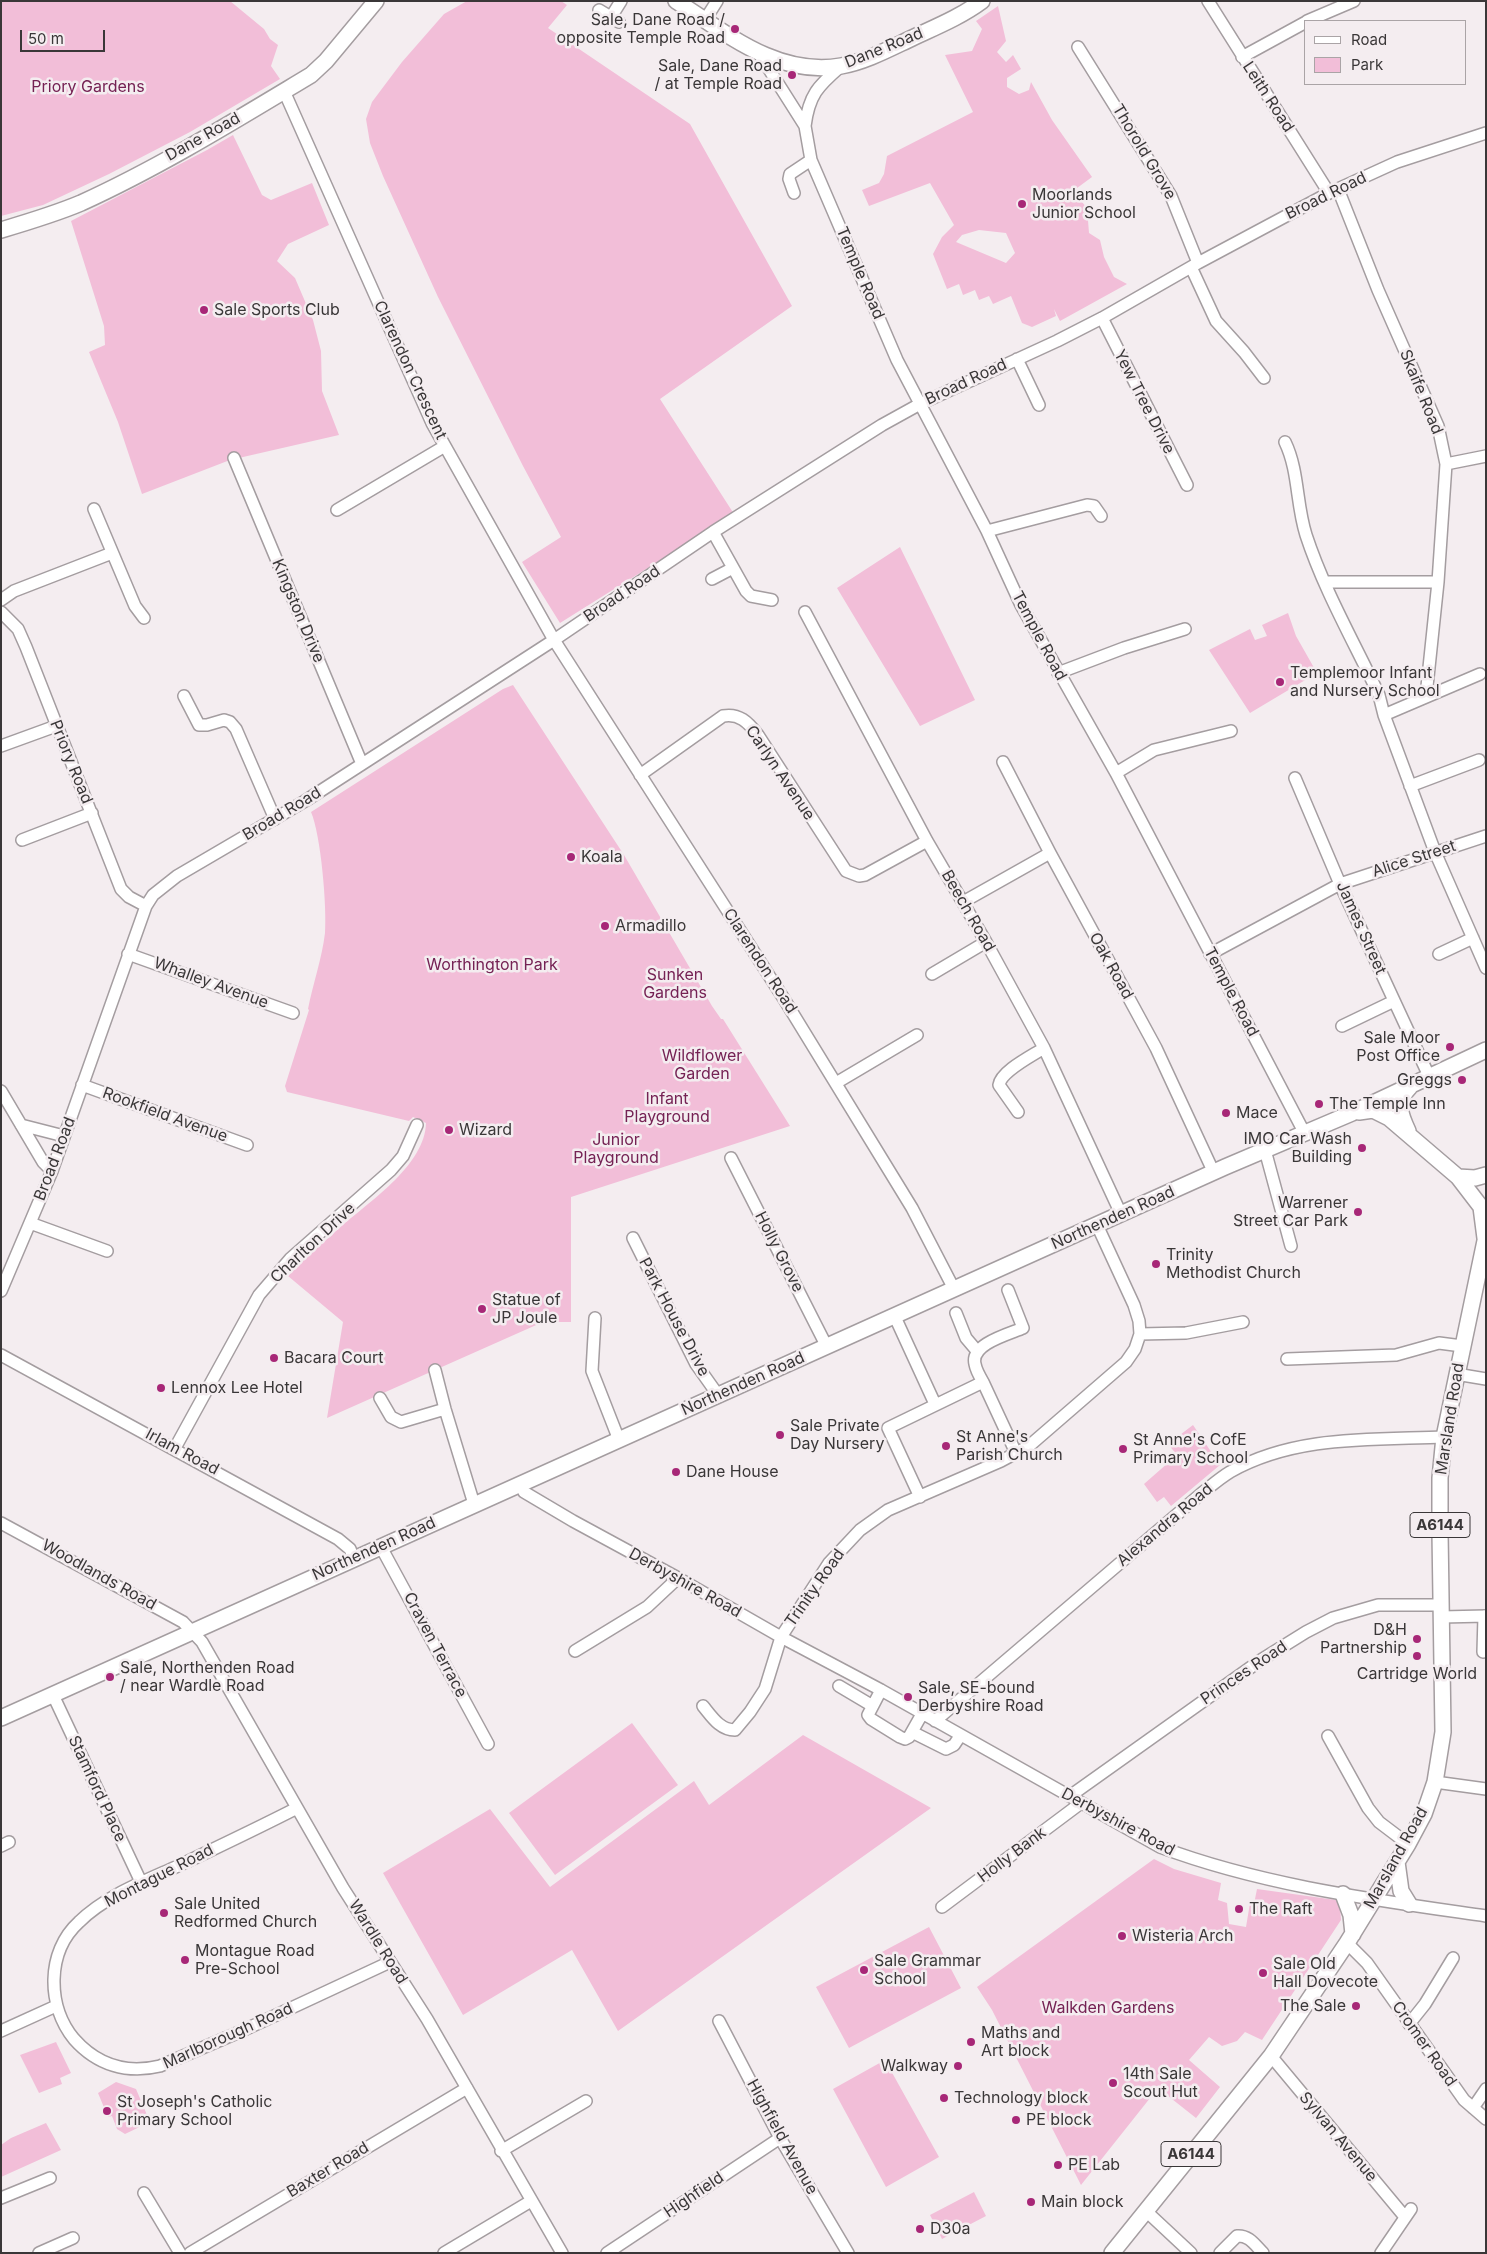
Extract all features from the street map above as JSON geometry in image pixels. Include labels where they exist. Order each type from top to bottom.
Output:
[{"type":"main road","name":"Dane Road","points":[[1,230],[49,215],[81,202],[197,142],[311,75],[326,61],[376,1]]},
{"type":"main road","name":"Dane Road","points":[[676,1],[760,55],[777,61],[812,68],[840,66],[858,62],[958,17],[982,1]]},
{"type":"main road","name":"Northenden Road","points":[[1,1718],[1304,1132],[1352,1113],[1486,1050]]},
{"type":"main road","name":"A6144","points":[[1411,1085],[1399,1101],[1400,1113],[1410,1135],[1440,1164],[1458,1177],[1481,1207],[1486,1237]]},
{"type":"main road","points":[[1352,1113],[1373,1110],[1382,1113],[1410,1135]]},
{"type":"main road","points":[[1458,1177],[1475,1178],[1486,1175]]},
{"type":"main road","name":"Marsland Road","points":[[1112,2253],[1271,2056],[1350,1939],[1408,1844],[1424,1814],[1435,1782],[1443,1732],[1440,1478],[1444,1437],[1486,1237]]},
{"type":"main road","points":[[1397,1862],[1402,1891],[1409,1904]]},
{"type":"main road","points":[[1343,1894],[1351,1916],[1350,1939]]},
{"type":"street","points":[[599,10],[615,19],[620,1]]},
{"type":"street","points":[[705,20],[718,1]]},
{"type":"street","name":"Leith Road","points":[[1208,1],[1242,57],[1334,191]]},
{"type":"street","points":[[1311,20],[1354,1]]},
{"type":"street","points":[[1242,57],[1304,23]]},
{"type":"street","name":"Thorold Grove","points":[[1078,47],[1172,196],[1216,321],[1264,378]]},
{"type":"street","name":"Temple Road","points":[[760,55],[804,126],[811,160],[897,360],[988,531],[1021,605],[1116,773],[1304,1132]]},
{"type":"street","name":"Temple Road","points":[[804,126],[807,106],[823,82],[840,66]]},
{"type":"street","name":"Clarendon Crescent","points":[[284,91],[424,408],[554,640]]},
{"type":"street","name":"Broad Road","points":[[1,1291],[52,1171],[146,906],[153,895],[177,876],[275,819],[362,764],[554,640],[714,532],[882,425],[920,404],[1102,318],[1195,265],[1334,191],[1397,162],[1486,133]]},
{"type":"street","points":[[794,193],[788,179],[790,174],[811,160]]},
{"type":"street","name":"Skaife Road","points":[[1334,191],[1438,426],[1446,464],[1438,582],[1421,698]]},
{"type":"street","name":"Yew Tree Drive","points":[[1102,318],[1187,486]]},
{"type":"street","points":[[1017,359],[1039,405]]},
{"type":"street","points":[[1286,441],[1294,464],[1302,520],[1314,557],[1379,695],[1384,715],[1435,852],[1486,968]]},
{"type":"street","points":[[337,510],[445,446]]},
{"type":"street","points":[[1446,464],[1486,456]]},
{"type":"street","name":"Kingston Drive","points":[[234,458],[362,764]]},
{"type":"street","points":[[988,531],[1087,506],[1094,506],[1102,516]]},
{"type":"street","points":[[94,508],[134,606],[144,618]]},
{"type":"street","points":[[714,532],[746,591],[751,596],[772,600]]},
{"type":"street","points":[[1,600],[14,591],[112,553]]},
{"type":"street","points":[[712,579],[733,568]]},
{"type":"street","points":[[1325,582],[1438,582]]},
{"type":"street","name":"Priory Road","points":[[1,612],[18,629],[121,889],[129,897],[146,906]]},
{"type":"street","name":"Beech Road","points":[[805,612],[927,841],[986,942],[1044,1048],[1122,1214]]},
{"type":"street","points":[[1058,673],[1124,648],[1185,629]]},
{"type":"street","name":"Clarendon Road","points":[[554,640],[836,1083],[912,1208],[954,1289]]},
{"type":"street","points":[[1384,715],[1480,674]]},
{"type":"street","points":[[184,696],[199,725],[207,725],[224,720],[233,725],[259,779],[275,819]]},
{"type":"street","name":"Carlyn Avenue","points":[[640,775],[723,716],[732,715],[742,718],[758,735],[841,866],[851,874],[859,876],[870,874],[927,841]]},
{"type":"street","points":[[1,746],[56,726]]},
{"type":"street","points":[[1116,773],[1154,750],[1231,731]]},
{"type":"street","points":[[1410,786],[1479,760]]},
{"type":"street","name":"Oak Road","points":[[1004,762],[1050,852],[1156,1048],[1214,1173]]},
{"type":"street","name":"James Street","points":[[1295,778],[1340,884],[1429,1076]]},
{"type":"street","points":[[22,840],[92,813]]},
{"type":"street","name":"Alice Street","points":[[1210,954],[1340,884],[1486,836]]},
{"type":"street","points":[[963,902],[1050,852]]},
{"type":"street","points":[[932,974],[986,942]]},
{"type":"street","points":[[1439,954],[1475,943]]},
{"type":"street","name":"Whalley Avenue","points":[[128,954],[293,1013]]},
{"type":"street","points":[[1342,1026],[1394,1001]]},
{"type":"street","points":[[836,1083],[917,1035]]},
{"type":"street","points":[[1018,1112],[999,1085],[999,1082],[1006,1073],[1044,1048]]},
{"type":"street","name":"Rookfield Avenue","points":[[82,1085],[247,1145]]},
{"type":"street","points":[[1,1091],[43,1162],[52,1171]]},
{"type":"street","points":[[21,1125],[64,1136]]},
{"type":"street","name":"Charlton Drive","points":[[175,1448],[219,1365],[259,1296],[290,1259],[391,1170],[403,1156],[417,1125]]},
{"type":"street","points":[[1265,1150],[1291,1246]]},
{"type":"street","name":"Holly Grove","points":[[731,1158],[826,1347]]},
{"type":"street","points":[[30,1223],[107,1250]]},
{"type":"street","points":[[1098,1225],[1134,1305],[1140,1321],[1140,1334],[1186,1333],[1243,1322]]},
{"type":"street","name":"Park House Drive","points":[[633,1238],[696,1364],[718,1395]]},
{"type":"street","points":[[1008,1290],[1023,1328],[986,1344],[978,1351],[975,1363],[1016,1453]]},
{"type":"street","points":[[956,1313],[966,1338],[978,1351]]},
{"type":"street","points":[[894,1317],[935,1404]]},
{"type":"street","points":[[595,1318],[592,1371],[619,1440]]},
{"type":"street","name":"Trinity Road","points":[[703,1706],[720,1726],[728,1730],[736,1730],[765,1689],[781,1637],[814,1585],[844,1546],[872,1520],[888,1510],[920,1498],[1028,1446],[1126,1362],[1135,1350],[1140,1334]]},
{"type":"street","points":[[1287,1359],[1396,1355],[1439,1343],[1462,1346]]},
{"type":"street","name":"Irlam Road","points":[[1,1355],[175,1448],[338,1539],[350,1549],[354,1559]]},
{"type":"street","points":[[435,1370],[474,1504]]},
{"type":"street","points":[[1456,1374],[1486,1379]]},
{"type":"street","points":[[920,1498],[888,1428],[983,1382]]},
{"type":"street","points":[[380,1398],[391,1417],[401,1422],[445,1409]]},
{"type":"street","name":"Alexandra Road","points":[[935,1721],[1202,1493],[1230,1472],[1270,1454],[1325,1441],[1444,1437]]},
{"type":"street","name":"Derbyshire Road","points":[[520,1484],[524,1492],[573,1522],[881,1690],[1152,1843],[1187,1857],[1295,1887],[1486,1916]]},
{"type":"street","name":"Woodlands Road","points":[[1,1523],[129,1591],[183,1622],[194,1631]]},
{"type":"street","name":"Craven Terrace","points":[[381,1546],[488,1744]]},
{"type":"street","points":[[575,1651],[647,1607],[678,1578]]},
{"type":"street","name":"Princes Road","points":[[1070,1796],[1261,1660],[1306,1632],[1333,1618],[1378,1605],[1485,1616]]},
{"type":"street","points":[[1483,1652],[1485,1616]]},
{"type":"street","name":"Wardle Road","points":[[194,1631],[207,1650],[344,1888],[467,2088],[501,2151],[562,2253]]},
{"type":"street","points":[[855,1677],[843,1689],[871,1706]]},
{"type":"street","points":[[881,1690],[868,1714],[871,1719],[905,1738],[912,1732],[922,1714]]},
{"type":"street","name":"Stamford Place","points":[[53,1695],[141,1882]]},
{"type":"street","points":[[912,1732],[946,1749],[954,1745],[960,1736]]},
{"type":"street","points":[[1328,1736],[1368,1808],[1378,1822],[1408,1844]]},
{"type":"street","points":[[1435,1782],[1486,1789]]},
{"type":"street","name":"Holly Bank","points":[[942,1907],[1081,1803]]},
{"type":"street","name":"Montague Road","points":[[56,2006],[54,1981],[57,1956],[68,1934],[77,1922],[90,1912],[141,1882],[298,1808]]},
{"type":"street","name":"Cromer Road","points":[[1350,1939],[1456,2089],[1486,2119]]},
{"type":"street","points":[[1410,2024],[1425,2004],[1453,1958]]},
{"type":"street","name":"Marlborough Road","points":[[56,2006],[68,2031],[89,2053],[113,2066],[125,2069],[148,2069],[160,2066],[244,2030],[390,1962]]},
{"type":"street","points":[[1,2031],[56,2006]]},
{"type":"street","name":"Highfield Avenue","points":[[719,2020],[780,2138],[848,2253]]},
{"type":"street","name":"Sylvan Avenue","points":[[1271,2056],[1408,2213],[1381,2253]]},
{"type":"street","name":"Baxter Road","points":[[190,2253],[467,2088]]},
{"type":"street","points":[[1473,2108],[1486,2089]]},
{"type":"street","points":[[501,2151],[586,2100]]},
{"type":"street","name":"Highfield","points":[[607,2253],[780,2138]]},
{"type":"street","points":[[1,2198],[50,2178]]},
{"type":"street","points":[[144,2193],[180,2253]]},
{"type":"street","points":[[444,2253],[530,2201]]},
{"type":"street","points":[[1146,2211],[1191,2253]]},
{"type":"street","points":[[1220,2253],[1237,2236],[1243,2236],[1263,2253]]},
{"type":"street","points":[[39,2253],[73,2238]]},
{"type":"green space","name":"Priory Gardens","points":[[1,1],[230,1],[264,29],[270,39],[278,45],[271,66],[280,79],[190,132],[109,174],[43,205],[1,216]]},
{"type":"green space","points":[[467,1],[561,1],[567,5],[548,28],[690,124],[792,306],[660,399],[734,514],[560,623],[522,562],[561,537],[438,297],[383,176],[370,143],[366,119],[372,102],[402,62],[444,14]]},
{"type":"green space","points":[[998,6],[1006,41],[997,52],[1006,62],[1013,55],[1021,69],[1007,78],[1007,87],[1019,94],[1029,90],[1031,82],[1052,120],[1092,177],[1073,191],[1087,208],[1089,233],[1100,240],[1104,257],[1114,277],[1127,284],[1060,321],[1054,309],[1056,316],[1032,327],[1022,323],[1011,296],[993,304],[989,296],[979,300],[975,290],[963,295],[959,284],[947,289],[933,254],[942,237],[954,225],[930,183],[869,206],[862,190],[879,183],[884,174],[887,156],[973,112],[945,55],[972,51],[982,29],[976,21]],"holes":[[[979,230],[1006,233],[1015,253],[1006,263],[956,242],[962,235]]]},
{"type":"green space","name":"Sale Sports Club","points":[[233,135],[262,195],[271,200],[312,183],[329,225],[288,244],[277,261],[295,278],[313,320],[321,351],[322,391],[339,435],[230,460],[142,494],[118,422],[89,352],[105,345],[104,326],[71,221]]},
{"type":"green space","points":[[900,547],[975,700],[920,726],[837,588]]},
{"type":"green space","points":[[1288,613],[1296,636],[1317,673],[1250,713],[1209,650],[1250,629],[1255,640],[1267,636],[1262,625]]},
{"type":"green space","name":"Worthington Park","points":[[513,685],[624,855],[712,1006],[721,1019],[723,1019],[790,1126],[571,1197],[571,1322],[543,1322],[327,1418],[343,1322],[288,1276],[382,1192],[407,1167],[417,1153],[426,1123],[413,1117],[409,1121],[287,1092],[285,1086],[309,1010],[325,933],[323,871],[318,837],[311,812],[503,689]]},
{"type":"green space","points":[[1193,1425],[1220,1465],[1171,1506],[1164,1497],[1157,1502],[1144,1484],[1177,1455],[1168,1444]]},
{"type":"green space","points":[[632,1723],[678,1785],[555,1875],[509,1813]]},
{"type":"green space","points":[[803,1735],[931,1808],[618,2031],[572,1950],[463,2015],[383,1873],[490,1809],[550,1887],[694,1781],[709,1805]]},
{"type":"green space","name":"Walkden Gardens","points":[[1154,1859],[1174,1869],[1221,1883],[1218,1900],[1227,1903],[1229,1924],[1246,1927],[1250,1903],[1254,1904],[1257,1889],[1336,1900],[1340,1907],[1341,1920],[1262,2040],[1245,2032],[1237,2041],[1222,2046],[1209,2037],[1189,2060],[1220,2087],[1196,2118],[1158,2088],[1081,2185],[992,2010],[977,1987]]},
{"type":"green space","points":[[929,1927],[961,1988],[849,2048],[816,1987]]},
{"type":"green space","points":[[56,2042],[71,2073],[60,2078],[62,2084],[39,2093],[20,2055]]},
{"type":"green space","points":[[885,2060],[939,2157],[886,2187],[833,2089]]},
{"type":"green space","points":[[116,2082],[136,2089],[150,2122],[125,2134],[117,2129],[112,2116],[108,2117],[98,2093]]},
{"type":"green space","points":[[46,2123],[61,2150],[1,2177],[1,2145],[11,2138]]},
{"type":"green space","points":[[974,2192],[986,2216],[942,2239],[930,2215]]},
{"type":"place","name":"Sale, Dane Road / opposite Temple Road","points":[[735,29]]},
{"type":"place","name":"Sale, Dane Road / at Temple Road","points":[[792,75]]},
{"type":"place","name":"Moorlands Junior School","points":[[1022,204]]},
{"type":"place","name":"Sale Sports Club","points":[[204,310]]},
{"type":"place","name":"Templemoor Infant and Nursery School","points":[[1280,682]]},
{"type":"place","name":"Koala","points":[[571,857]]},
{"type":"place","name":"Armadillo","points":[[605,926]]},
{"type":"place","name":"Sale Moor Post Office","points":[[1450,1047]]},
{"type":"place","name":"Greggs","points":[[1462,1080]]},
{"type":"place","name":"The Temple Inn","points":[[1319,1104]]},
{"type":"place","name":"Mace","points":[[1226,1113]]},
{"type":"place","name":"Wizard","points":[[449,1130]]},
{"type":"place","name":"IMO Car Wash Building","points":[[1362,1148]]},
{"type":"place","name":"Warrener Street Car Park","points":[[1358,1212]]},
{"type":"place","name":"Trinity Methodist Church","points":[[1156,1264]]},
{"type":"place","name":"Statue of JP Joule","points":[[482,1309]]},
{"type":"place","name":"Bacara Court","points":[[274,1358]]},
{"type":"place","name":"Lennox Lee Hotel","points":[[161,1388]]},
{"type":"place","name":"Sale Private Day Nursery","points":[[780,1435]]},
{"type":"place","name":"St Anne's Parish Church","points":[[946,1446]]},
{"type":"place","name":"St Anne's CofE Primary School","points":[[1123,1449]]},
{"type":"place","name":"Dane House","points":[[676,1472]]},
{"type":"place","name":"D&H Partnership","points":[[1417,1639]]},
{"type":"place","name":"Cartridge World","points":[[1417,1656]]},
{"type":"place","name":"Sale, Northenden Road / near Wardle Road","points":[[110,1677]]},
{"type":"place","name":"Sale, SE-bound Derbyshire Road","points":[[908,1697]]},
{"type":"place","name":"The Raft","points":[[1239,1909]]},
{"type":"place","name":"Sale United Redformed Church","points":[[164,1913]]},
{"type":"place","name":"Wisteria Arch","points":[[1122,1936]]},
{"type":"place","name":"Montague Road Pre-School","points":[[185,1960]]},
{"type":"place","name":"Sale Grammar School","points":[[864,1970]]},
{"type":"place","name":"Sale Old Hall Dovecote","points":[[1263,1973]]},
{"type":"place","name":"The Sale","points":[[1356,2006]]},
{"type":"place","name":"Maths and Art block","points":[[971,2042]]},
{"type":"place","name":"Walkway","points":[[958,2066]]},
{"type":"place","name":"14th Sale Scout Hut","points":[[1113,2083]]},
{"type":"place","name":"Technology block","points":[[944,2098]]},
{"type":"place","name":"St Joseph's Catholic Primary School","points":[[107,2111]]},
{"type":"place","name":"PE block","points":[[1016,2120]]},
{"type":"place","name":"PE Lab","points":[[1058,2165]]},
{"type":"place","name":"Main block","points":[[1031,2202]]},
{"type":"place","name":"D30a","points":[[920,2229]]},
{"type":"park label","name":"Sunken Gardens","points":[[675,984]]},
{"type":"park label","name":"Wildflower Garden","points":[[702,1065]]},
{"type":"park label","name":"Infant Playground","points":[[667,1108]]},
{"type":"park label","name":"Junior Playground","points":[[616,1149]]}]
